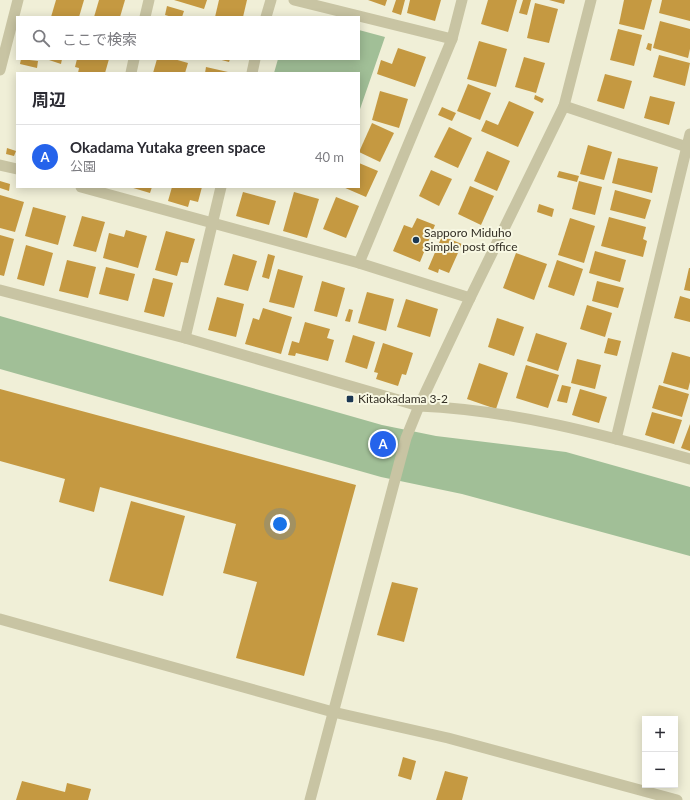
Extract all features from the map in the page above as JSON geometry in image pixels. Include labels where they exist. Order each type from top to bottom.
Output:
[{"type":"street","points":[[0,70],[18,0]]},
{"type":"street","points":[[145,16],[149,0]]},
{"type":"street","points":[[266,16],[271,0]]},
{"type":"street","points":[[294,0],[359,16]]},
{"type":"street","points":[[359,263],[452,39],[462,0]]},
{"type":"street","points":[[310,800],[406,438],[419,406],[470,298],[564,106],[591,0]]},
{"type":"street","points":[[360,16],[452,39]]},
{"type":"street","points":[[131,72],[134,60]]},
{"type":"street","points":[[252,72],[255,60]]},
{"type":"street","points":[[564,106],[688,148]]},
{"type":"street","points":[[616,439],[688,148],[690,134]]},
{"type":"street","points":[[0,165],[16,169]]},
{"type":"street","points":[[88,188],[101,190],[212,223],[359,263],[470,298]]},
{"type":"street","points":[[185,338],[221,188]]},
{"type":"street","points":[[0,290],[185,338],[419,406],[449,407],[522,417],[616,439],[690,459]]},
{"type":"street","points":[[0,619],[333,712],[448,738],[677,800]]},
{"type":"green space","points":[[360,30],[385,37],[360,109],[360,72],[274,72],[278,60],[360,60]]},
{"type":"green space","points":[[0,316],[382,425],[436,436],[566,452],[690,487],[690,556],[462,494],[381,477],[0,369]]},
{"type":"building","points":[[56,0],[84,0],[79,16],[51,16]]},
{"type":"building","points":[[99,0],[125,0],[120,16],[94,16]]},
{"type":"building","points":[[174,0],[207,0],[204,9]]},
{"type":"building","points":[[219,0],[247,0],[243,16],[215,16]]},
{"type":"building","points":[[368,0],[387,0],[385,6]]},
{"type":"building","points":[[396,0],[405,0],[401,15],[392,12]]},
{"type":"building","points":[[410,0],[441,0],[435,21],[407,13]]},
{"type":"building","points":[[488,0],[517,0],[508,32],[481,24]]},
{"type":"building","points":[[523,0],[531,0],[527,15],[519,13]]},
{"type":"building","points":[[549,0],[565,0],[564,4]]},
{"type":"building","points":[[624,0],[652,0],[644,30],[619,24]]},
{"type":"building","points":[[662,0],[690,0],[690,21],[659,13]]},
{"type":"building","points":[[535,3],[558,9],[549,43],[527,38]]},
{"type":"building","points":[[167,6],[184,11],[182,16],[165,15]]},
{"type":"building","points":[[660,21],[690,29],[690,49],[688,58],[653,48]]},
{"type":"building","points":[[618,29],[642,35],[634,66],[610,60]]},
{"type":"building","points":[[479,41],[507,49],[496,87],[467,79]]},
{"type":"building","points":[[648,43],[652,44],[651,51],[646,49]]},
{"type":"building","points":[[398,48],[426,57],[415,87],[377,74],[381,60],[392,64]]},
{"type":"building","points":[[659,55],[690,63],[685,86],[653,77]]},
{"type":"building","points":[[524,57],[545,63],[536,93],[515,87]]},
{"type":"building","points":[[21,60],[38,61],[37,68],[20,64]]},
{"type":"building","points":[[49,60],[62,60],[61,64]]},
{"type":"building","points":[[77,60],[109,60],[105,72],[78,72],[79,68],[75,67]]},
{"type":"building","points":[[157,60],[178,60],[188,63],[185,72],[153,72]]},
{"type":"building","points":[[206,67],[228,72],[205,72]]},
{"type":"building","points":[[605,74],[632,81],[624,109],[597,101]]},
{"type":"building","points":[[468,84],[491,93],[480,120],[457,111]]},
{"type":"building","points":[[380,91],[408,99],[399,128],[372,120]]},
{"type":"building","points":[[535,95],[544,99],[542,103],[534,99]]},
{"type":"building","points":[[650,96],[675,102],[669,125],[644,118]]},
{"type":"building","points":[[509,101],[534,112],[518,147],[481,131],[486,120],[498,125]]},
{"type":"building","points":[[442,107],[456,113],[452,121],[438,115]]},
{"type":"building","points":[[372,123],[394,133],[380,162],[360,152]]},
{"type":"building","points":[[449,127],[472,138],[458,168],[434,157]]},
{"type":"building","points":[[588,145],[612,152],[604,180],[580,174]]},
{"type":"building","points":[[7,148],[16,151],[14,156],[6,154]]},
{"type":"building","points":[[487,151],[510,161],[497,191],[474,181]]},
{"type":"building","points":[[618,158],[658,167],[652,193],[612,183]]},
{"type":"building","points":[[360,163],[378,171],[366,197],[345,188],[360,188]]},
{"type":"building","points":[[431,170],[452,179],[439,206],[419,196]]},
{"type":"building","points":[[559,171],[579,176],[577,182],[557,177]]},
{"type":"building","points":[[0,181],[10,184],[9,191],[0,188]]},
{"type":"building","points":[[579,181],[602,187],[595,215],[572,209]]},
{"type":"building","points":[[470,186],[494,196],[481,225],[458,214]]},
{"type":"building","points":[[133,188],[152,188],[150,193]]},
{"type":"building","points":[[172,188],[202,188],[198,202],[190,200],[188,207],[168,201]]},
{"type":"building","points":[[615,190],[651,200],[645,219],[610,210]]},
{"type":"building","points":[[243,192],[276,201],[269,225],[236,216]]},
{"type":"building","points":[[294,192],[319,199],[307,238],[283,231]]},
{"type":"building","points":[[0,195],[24,202],[15,232],[0,228]]},
{"type":"building","points":[[336,197],[359,206],[346,238],[323,229]]},
{"type":"building","points":[[539,204],[554,209],[552,217],[537,212]]},
{"type":"building","points":[[33,207],[66,216],[58,245],[25,236]]},
{"type":"building","points":[[82,216],[105,222],[96,252],[73,246]]},
{"type":"building","points":[[609,217],[646,227],[643,239],[647,241],[643,257],[601,246]]},
{"type":"building","points":[[417,218],[435,225],[420,262],[393,251],[404,225],[412,228]]},
{"type":"building","points":[[570,218],[595,226],[584,263],[558,255]]},
{"type":"building","points":[[126,230],[147,236],[138,268],[103,258],[109,233],[124,237]]},
{"type":"building","points":[[166,231],[195,239],[188,263],[181,262],[177,276],[155,270]]},
{"type":"building","points":[[0,235],[14,239],[4,276],[0,275]]},
{"type":"building","points":[[442,236],[462,244],[449,273],[439,269],[438,273],[428,269]]},
{"type":"building","points":[[26,245],[53,253],[44,286],[17,279]]},
{"type":"building","points":[[595,251],[626,260],[620,282],[589,273]]},
{"type":"building","points":[[516,253],[547,264],[534,300],[503,288]]},
{"type":"building","points":[[233,254],[257,261],[248,291],[224,285]]},
{"type":"building","points":[[268,254],[275,256],[269,279],[262,277]]},
{"type":"building","points":[[67,260],[96,267],[88,298],[59,291]]},
{"type":"building","points":[[557,260],[583,269],[574,296],[548,287]]},
{"type":"building","points":[[106,267],[135,274],[128,301],[99,294]]},
{"type":"building","points":[[690,268],[690,291],[684,290]]},
{"type":"building","points":[[278,269],[303,276],[294,308],[269,302]]},
{"type":"building","points":[[153,278],[173,283],[164,317],[144,312]]},
{"type":"building","points":[[322,281],[345,288],[337,317],[314,311]]},
{"type":"building","points":[[597,281],[624,288],[618,308],[592,301]]},
{"type":"building","points":[[367,292],[394,299],[386,331],[358,323]]},
{"type":"building","points":[[680,296],[690,299],[690,322],[674,318]]},
{"type":"building","points":[[217,297],[244,304],[236,337],[208,330]]},
{"type":"building","points":[[406,299],[438,309],[430,337],[397,327]]},
{"type":"building","points":[[587,305],[612,313],[605,337],[580,329]]},
{"type":"building","points":[[263,308],[292,317],[281,354],[245,344],[253,318],[259,320]]},
{"type":"building","points":[[349,309],[353,310],[350,322],[345,321]]},
{"type":"building","points":[[497,318],[524,327],[514,356],[488,347]]},
{"type":"building","points":[[305,322],[330,329],[327,338],[334,340],[328,361],[296,353],[295,356],[288,355],[292,341],[299,343]]},
{"type":"building","points":[[536,333],[567,343],[558,371],[527,361]]},
{"type":"building","points":[[353,335],[375,342],[367,369],[345,362]]},
{"type":"building","points":[[608,338],[621,341],[617,356],[604,353]]},
{"type":"building","points":[[383,343],[413,353],[406,375],[402,374],[398,386],[376,379],[378,373],[374,372]]},
{"type":"building","points":[[672,352],[690,357],[690,382],[688,390],[663,383]]},
{"type":"building","points":[[577,359],[601,365],[595,389],[571,383]]},
{"type":"building","points":[[479,363],[508,373],[496,409],[467,399]]},
{"type":"building","points":[[526,365],[559,375],[548,408],[516,398]]},
{"type":"building","points":[[562,385],[571,387],[567,403],[557,401]]},
{"type":"building","points":[[659,385],[689,394],[682,417],[652,408]]},
{"type":"building","points":[[0,389],[356,485],[304,676],[236,658],[257,582],[223,573],[236,524],[100,487],[94,512],[59,502],[65,479],[0,461]]},
{"type":"building","points":[[580,389],[607,397],[599,423],[572,415]]},
{"type":"building","points":[[652,412],[682,420],[674,444],[645,435]]},
{"type":"building","points":[[690,424],[690,451],[681,448]]},
{"type":"building","points":[[131,501],[185,516],[163,596],[109,581]]},
{"type":"building","points":[[392,582],[418,588],[404,642],[377,635]]},
{"type":"building","points":[[403,757],[416,761],[411,780],[398,776]]},
{"type":"building","points":[[445,771],[468,777],[462,800],[436,800]]},
{"type":"building","points":[[22,781],[65,792],[67,783],[91,789],[88,800],[16,800]]},
{"type":"place","name":"Sapporo Miduho Simple post office","points":[[416,240]]},
{"type":"place","name":"Kitaokadama 3-2","points":[[350,399]]},
{"type":"place","name":"Okadama Yutaka green space","points":[[383,444]]}]
